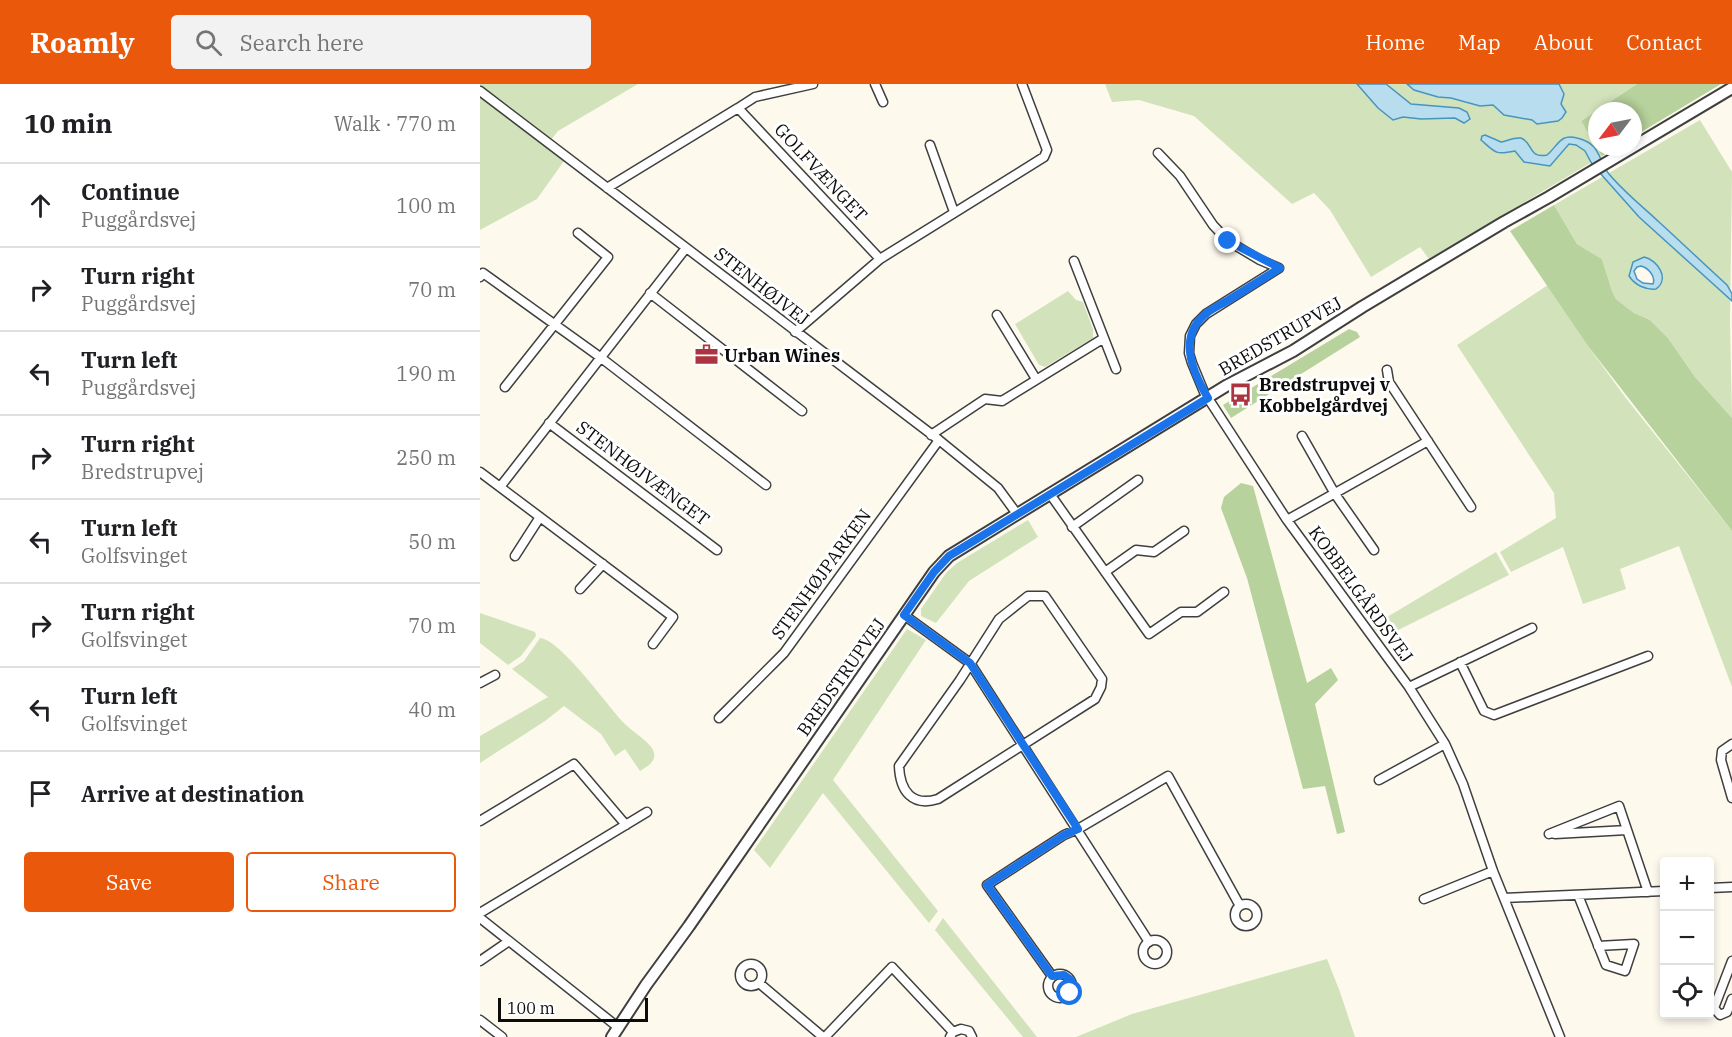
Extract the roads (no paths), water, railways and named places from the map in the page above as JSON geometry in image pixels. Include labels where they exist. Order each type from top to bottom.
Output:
[{"type":"street","points":[[607,188],[755,97],[813,84]]},
{"type":"street","points":[[875,84],[883,102]]},
{"type":"street","points":[[795,332],[880,259],[1044,157],[1047,150],[1022,84]]},
{"type":"street","name":"BREDSTRUPVEJ","points":[[616,1032],[646,985],[934,572],[949,556],[1208,398],[1293,351],[1494,227],[1732,88]]},
{"type":"street","name":"STENHØJVEJ","points":[[480,91],[935,437],[998,488],[1017,514]]},
{"type":"street","name":"GOLFVÆNGET","points":[[738,108],[880,259]]},
{"type":"street","points":[[930,145],[954,212]]},
{"type":"street","name":"KOBBELGÅRDSVEJ","points":[[1158,153],[1180,176],[1213,225],[1228,241],[1280,268],[1206,314],[1196,324],[1190,336],[1189,353],[1199,383],[1287,520],[1408,687],[1445,744],[1463,784],[1493,871],[1560,1037]]},
{"type":"street","points":[[505,387],[608,257],[579,233]]},
{"type":"street","name":"STENHØJVÆNGET","points":[[500,487],[686,248]]},
{"type":"street","points":[[1074,261],[1116,369]]},
{"type":"street","points":[[480,277],[483,273],[600,357],[766,485]]},
{"type":"street","points":[[650,293],[802,411]]},
{"type":"street","points":[[998,315],[1036,379]]},
{"type":"street","points":[[935,437],[985,399],[1002,401],[1104,338]]},
{"type":"street","points":[[1387,370],[1389,382],[1471,507]]},
{"type":"street","name":"STENHØJVÆNGET","points":[[549,423],[717,550]]},
{"type":"street","name":"KOBBELGÅRDSVEJ","points":[[1302,436],[1335,494],[1374,550]]},
{"type":"street","name":"STENHØJPARKEN","points":[[719,718],[784,653],[935,437]]},
{"type":"street","name":"KOBBELGÅRDSVEJ","points":[[1287,520],[1428,441]]},
{"type":"street","points":[[480,472],[673,617],[653,644]]},
{"type":"street","points":[[1072,527],[1138,480]]},
{"type":"street","points":[[1050,494],[1149,634],[1181,612],[1197,612],[1224,592]]},
{"type":"street","points":[[515,556],[540,517]]},
{"type":"street","points":[[1104,572],[1136,550],[1154,552],[1185,531]]},
{"type":"street","points":[[580,589],[603,564]]},
{"type":"street","points":[[1028,596],[1044,596],[1102,680],[1101,687],[1095,699],[938,799],[925,803],[918,802],[899,778],[899,766],[970,663],[999,619],[1028,596]]},
{"type":"street","points":[[904,615],[970,663],[1149,942]]},
{"type":"street","name":"KOBBELGÅRDSVEJ","points":[[1408,687],[1532,628]]},
{"type":"street","points":[[1460,663],[1484,711],[1494,715],[1648,656]]},
{"type":"street","points":[[480,683],[495,675]]},
{"type":"street","points":[[1379,780],[1445,744]]},
{"type":"street","points":[[1732,744],[1722,751],[1721,760],[1732,798]]},
{"type":"street","points":[[480,821],[574,764],[626,825]]},
{"type":"street","points":[[1052,976],[987,885],[1064,835],[1168,776],[1240,906]]},
{"type":"street","points":[[1627,830],[1549,834],[1619,806],[1648,892]]},
{"type":"street","points":[[616,1032],[480,916],[647,812]]},
{"type":"street","points":[[1424,898],[1493,871]]},
{"type":"street","points":[[1714,888],[1732,887]]},
{"type":"street","points":[[1504,898],[1660,891]]},
{"type":"street","points":[[1578,895],[1598,946],[1606,965],[1624,971],[1634,944],[1598,946]]},
{"type":"street","points":[[480,961],[509,941]]},
{"type":"street","points":[[1732,961],[1714,1008],[1720,1015],[1727,1012],[1732,999]]},
{"type":"street","points":[[759,983],[824,1037],[892,967],[952,1034],[956,1029],[965,1029],[972,1037]]},
{"type":"street","points":[[480,1020],[502,1037]]},
{"type":"water","points":[[1357,84],[1386,84],[1411,104],[1459,108],[1467,112],[1470,119],[1464,123],[1455,118],[1403,117],[1393,120],[1378,108]]},
{"type":"water","points":[[1407,84],[1559,84],[1564,94],[1561,104],[1566,112],[1558,121],[1537,124],[1532,120],[1504,115],[1493,105],[1480,106],[1438,97],[1414,90]]},
{"type":"water","points":[[1485,135],[1501,142],[1521,138],[1537,155],[1541,156],[1547,155],[1567,137],[1588,142],[1588,156],[1599,156],[1609,174],[1621,187],[1727,285],[1732,294],[1732,301],[1639,217],[1592,164],[1585,151],[1576,145],[1569,144],[1550,166],[1524,162],[1515,151],[1499,153],[1481,140]]},
{"type":"water","points":[[1644,257],[1658,266],[1662,280],[1656,289],[1644,288],[1631,279],[1629,276],[1633,262]],"holes":[[[1637,267],[1644,267],[1652,275],[1653,284],[1643,283],[1637,279],[1634,271]]]},
{"type":"place","name":"Urban Wines","points":[[706,355]]},
{"type":"place","name":"Bredstrupvej v Kobbelgårdvej","points":[[1241,394]]}]
